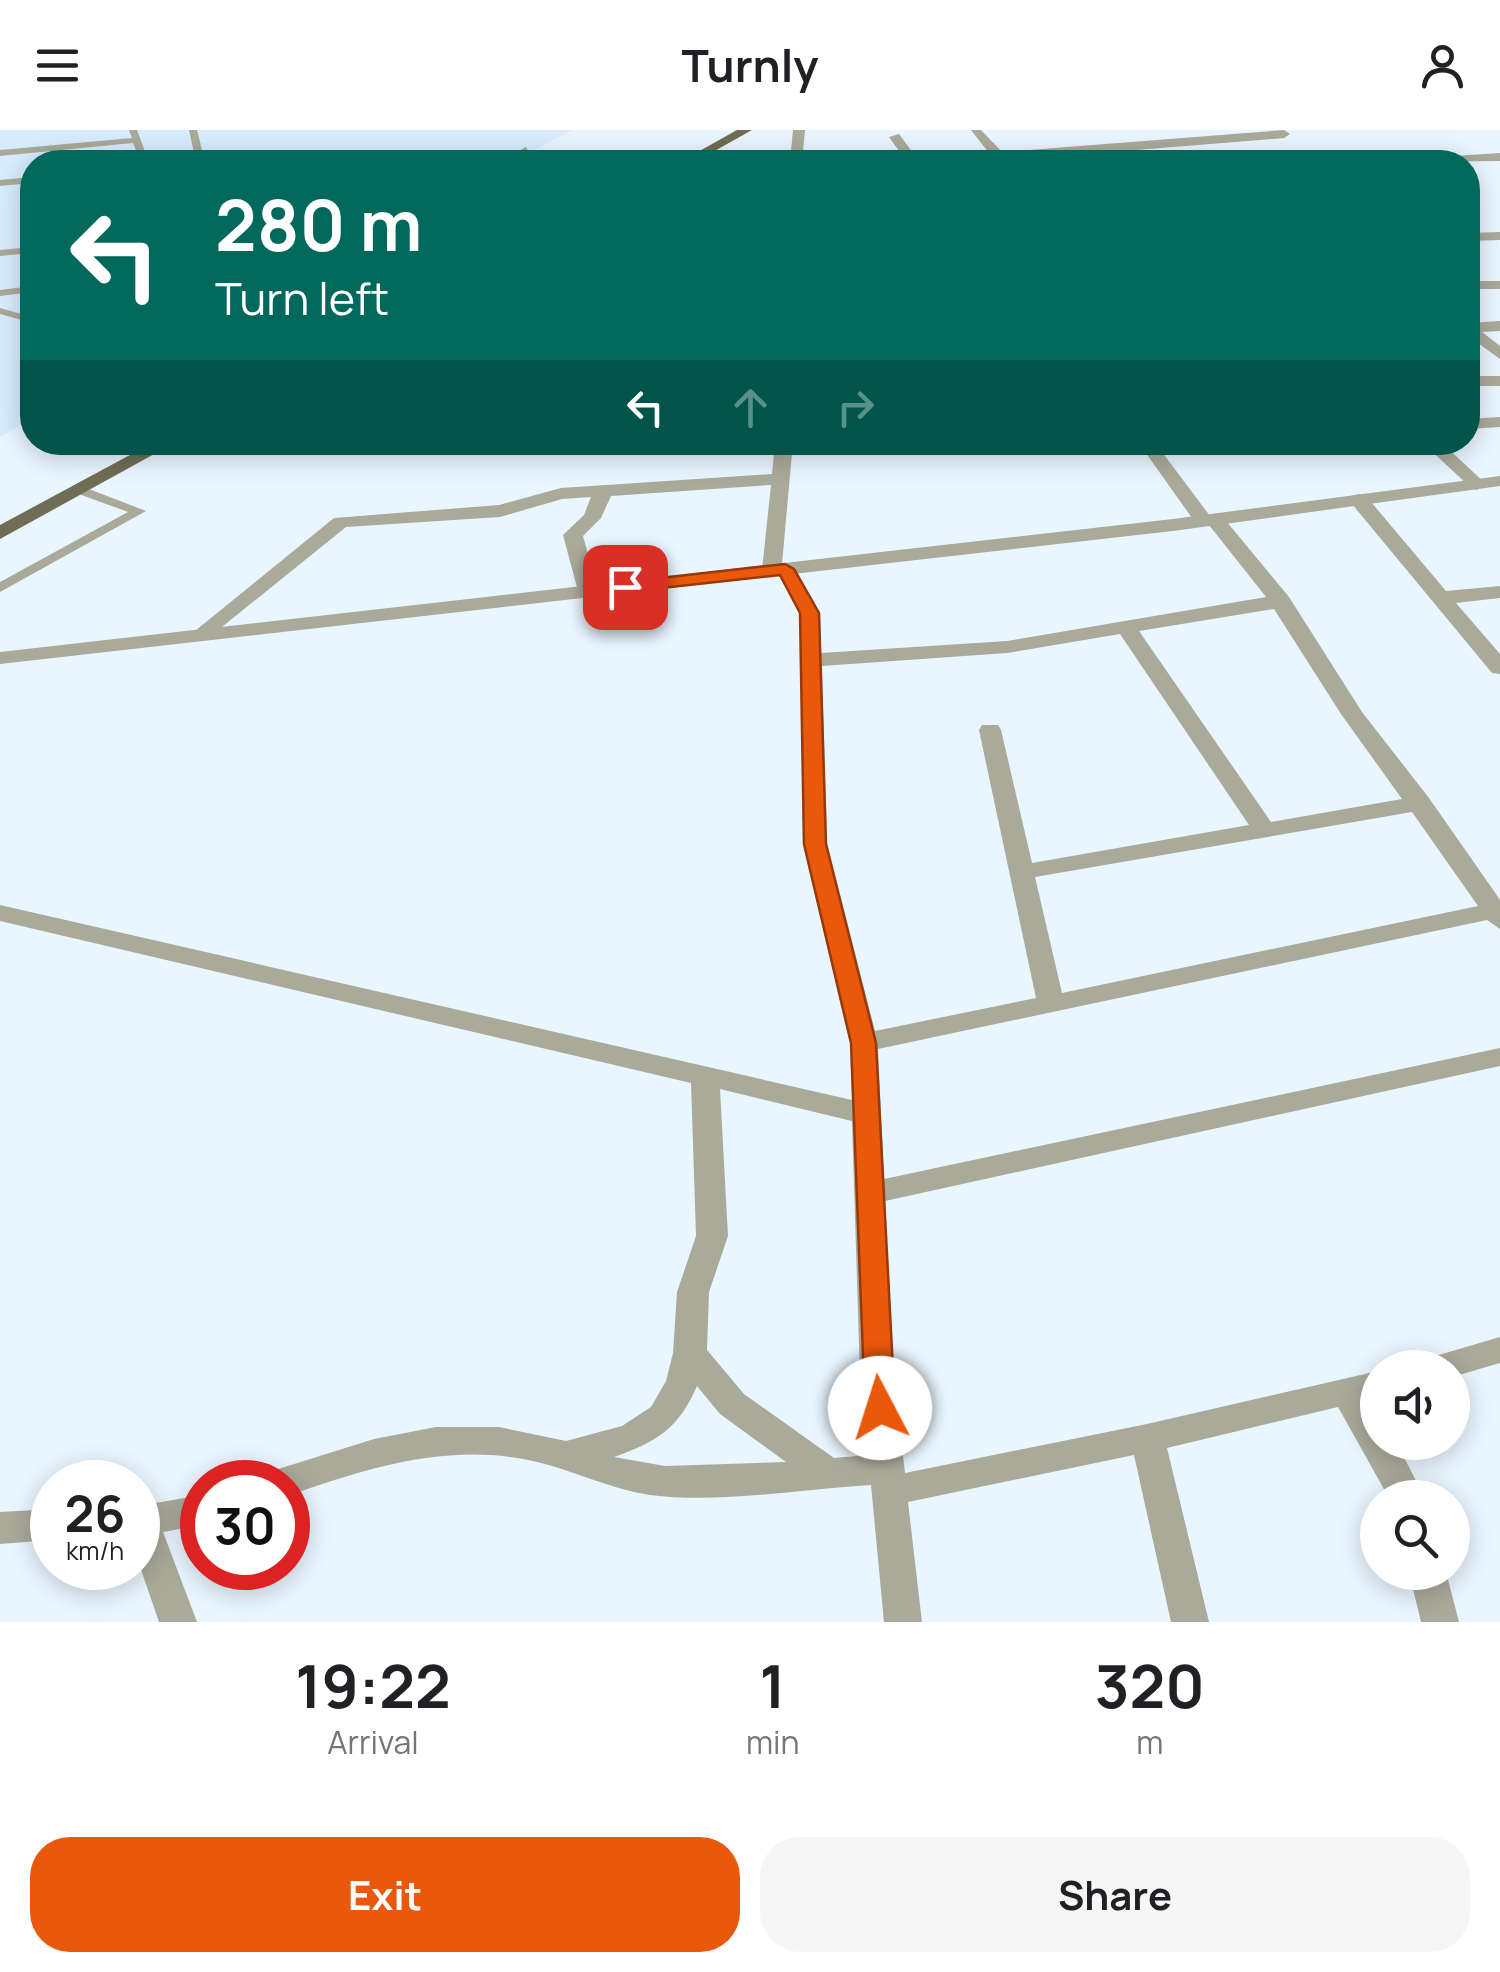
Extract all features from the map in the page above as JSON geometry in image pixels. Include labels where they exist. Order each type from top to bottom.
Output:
[{"type":"main road","points":[[708,150],[746,130]]},
{"type":"main road","points":[[2,531],[144,455]]},
{"type":"street","points":[[1152,130],[1168,143]]},
{"type":"street","points":[[1077,150],[1284,134]]},
{"type":"street","points":[[895,137],[904,150]]},
{"type":"street","points":[[1480,338],[1500,354]]},
{"type":"street","points":[[783,455],[779,570],[810,613],[815,844],[864,1043],[877,1378],[903,1622]]},
{"type":"street","points":[[864,1043],[1497,916],[1467,864],[1353,715],[1282,602],[1155,455]]},
{"type":"street","points":[[1444,455],[1476,484]]},
{"type":"street","points":[[200,635],[342,522],[500,511],[550,496],[782,479]]},
{"type":"street","points":[[0,658],[1209,520],[1500,481]]},
{"type":"street","points":[[588,591],[573,535],[592,518],[603,492]]},
{"type":"street","points":[[1359,500],[1500,668]]},
{"type":"street","points":[[1441,598],[1500,592]]},
{"type":"street","points":[[812,660],[947,653],[1128,629],[1282,602]]},
{"type":"street","points":[[1128,629],[1265,830]]},
{"type":"street","points":[[990,730],[1051,1004]]},
{"type":"street","points":[[1022,872],[1421,803]]},
{"type":"street","points":[[0,913],[868,1114]]},
{"type":"street","points":[[868,1194],[1500,1057]]},
{"type":"street","points":[[566,1456],[654,1426],[672,1411],[682,1392],[690,1354],[694,1292],[712,1236],[705,1079]]},
{"type":"street","points":[[1470,1359],[1500,1350]]},
{"type":"street","points":[[690,1354],[732,1404],[828,1472]]},
{"type":"street","points":[[310,1473],[369,1452],[414,1444],[504,1443],[566,1456],[624,1475],[664,1481],[828,1472],[888,1480],[1147,1438],[1360,1388]]},
{"type":"street","points":[[1147,1438],[1190,1622]]},
{"type":"street","points":[[0,1528],[30,1526]]},
{"type":"street","points":[[160,1575],[178,1622]]},
{"type":"street","points":[[1432,1590],[1440,1622]]},
{"type":"lane","points":[[22,150],[134,135]]},
{"type":"lane","points":[[0,588],[139,512],[81,490]]},
{"type":"shaded area","points":[[0,130],[572,130],[534,150],[20,150],[20,426],[0,437]]},
{"type":"route","points":[[625,587],[785,569],[810,613],[815,844],[826,902],[864,1043],[880,1408]]}]
